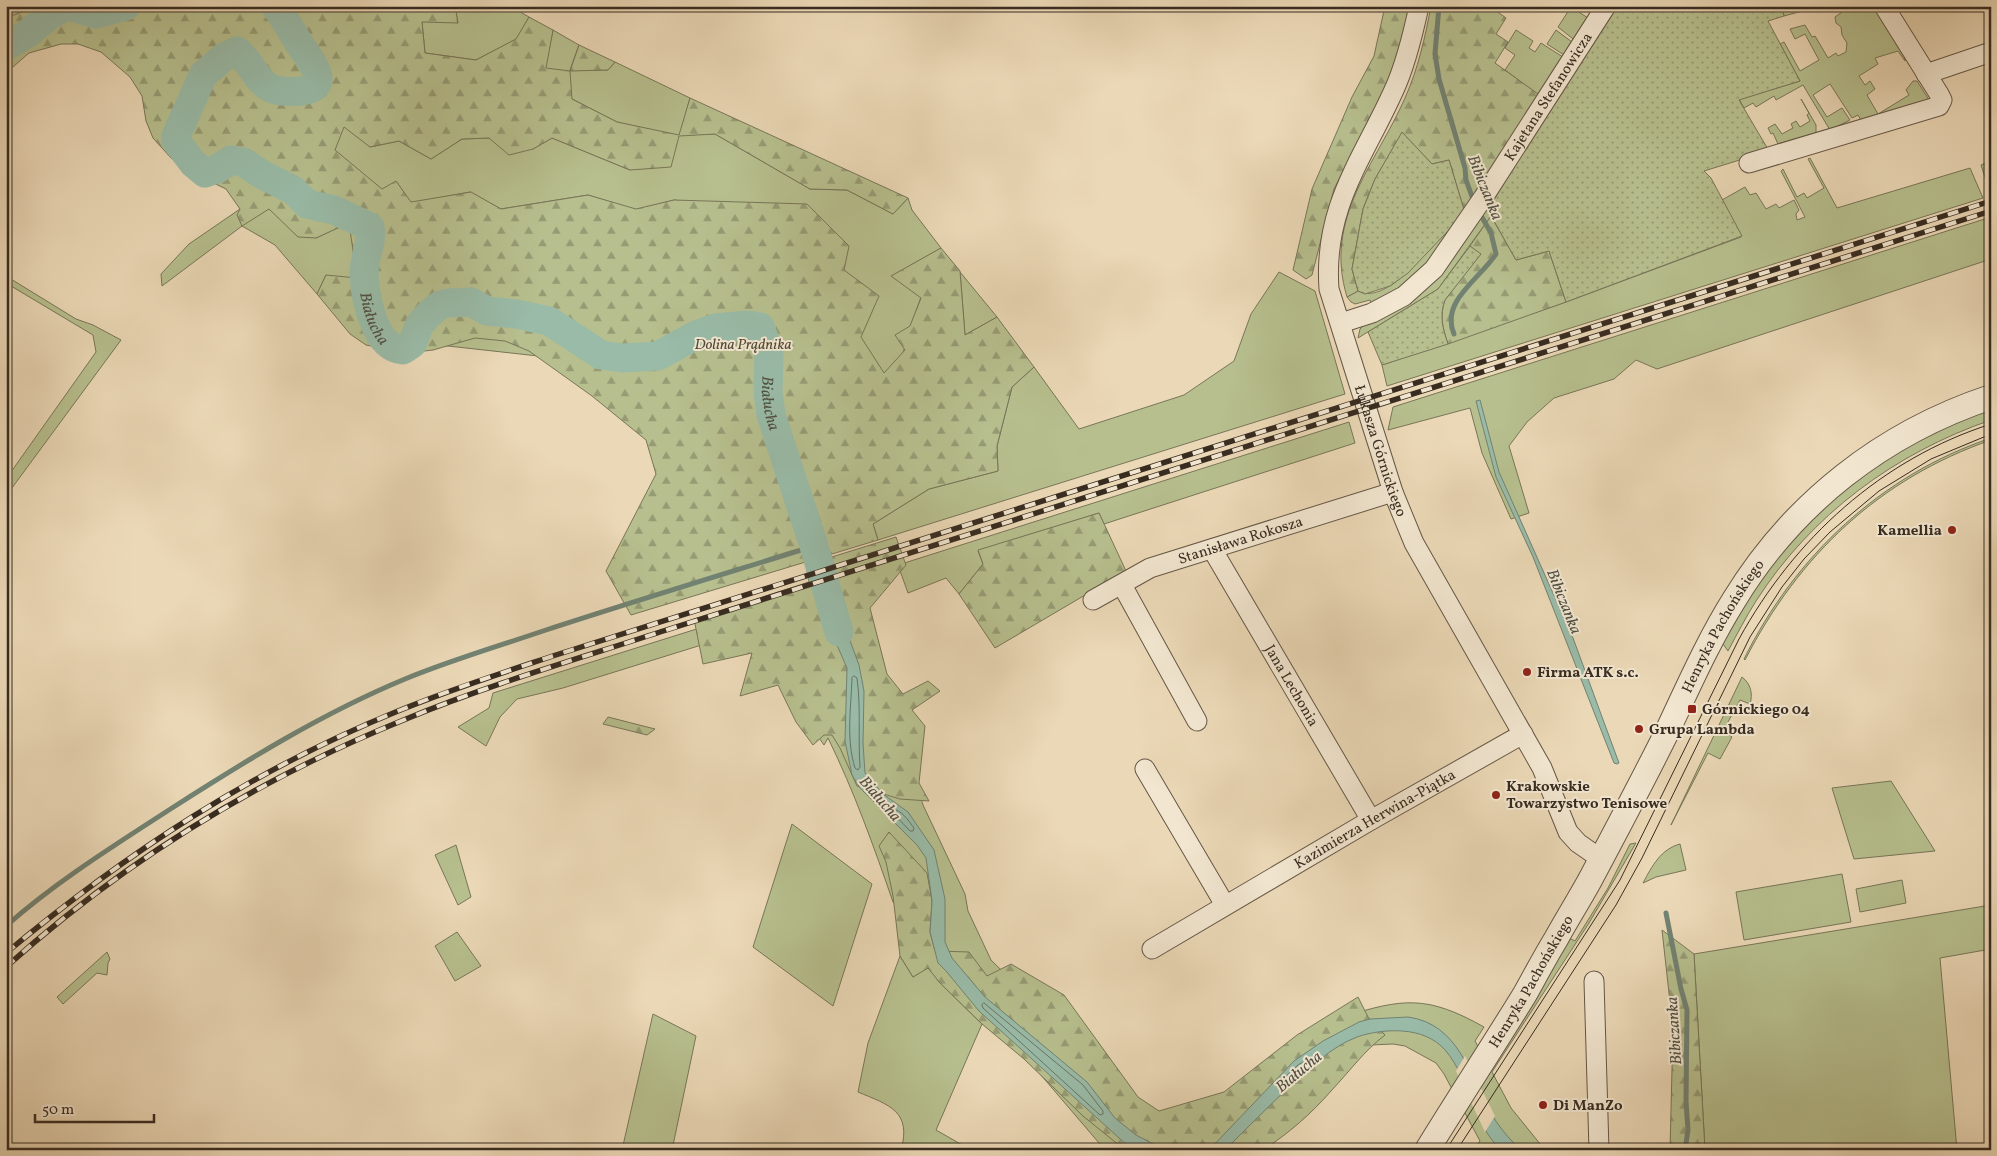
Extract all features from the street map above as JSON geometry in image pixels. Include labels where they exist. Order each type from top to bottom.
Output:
[{"type":"street","name":"Łukasza Górnickiego","points":[[1419,6],[1407,55],[1395,88],[1354,168],[1339,205],[1331,235],[1328,265],[1329,289],[1393,492],[1414,542],[1542,768],[1568,832],[1578,843],[1601,859]]},
{"type":"street","name":"Kajetana Stefanowicza","points":[[1341,323],[1386,306],[1404,296],[1420,283],[1444,257],[1606,6]]},
{"type":"street","points":[[1749,163],[1941,104],[1941,97],[1884,6]]},
{"type":"street","points":[[1926,74],[1991,52]]},
{"type":"street","name":"Henryka Pachońskiego","points":[[1427,1150],[1525,992],[1601,859],[1728,610],[1755,568],[1778,538],[1828,488],[1876,452],[1930,421],[1991,398]]},
{"type":"street","name":"Stanisława Rokosza","points":[[1093,600],[1150,568],[1393,492]]},
{"type":"street","name":"Jana Lechonia","points":[[1212,549],[1370,820]]},
{"type":"street","points":[[1122,584],[1197,721]]},
{"type":"street","name":"Kazimierza Herwina-Piątka","points":[[1152,949],[1370,820],[1523,734]]},
{"type":"street","points":[[1146,769],[1225,905]]},
{"type":"street","points":[[1594,981],[1599,1150]]},
{"type":"green space","name":"Dolina Prądnika","points":[[6,6],[429,6],[458,23],[455,6],[510,6],[529,17],[517,39],[476,60],[425,53],[422,22],[370,147],[399,141],[431,159],[462,139],[489,138],[533,149],[552,138],[630,170],[679,136],[617,122],[572,99],[545,68],[553,30],[579,45],[570,70],[608,70],[615,62],[690,98],[680,135],[715,134],[810,189],[847,190],[893,214],[908,198],[912,210],[941,248],[892,276],[921,297],[894,377],[668,447],[538,356],[430,344],[326,275],[317,294],[275,245],[242,226],[162,286],[161,274],[189,244],[240,209],[269,209],[316,238],[343,225],[174,99],[103,23],[6,58]],"holes":[[[396,181],[411,203],[470,192],[501,209],[588,195],[636,210],[674,200],[821,219],[398,209]]]},
{"type":"green space","name":"Dolina Prądnika","points":[[38,6],[455,6],[458,23],[422,22],[425,53],[476,60],[516,39],[529,17],[553,30],[546,68],[570,71],[572,99],[617,122],[679,135],[690,98],[908,198],[893,214],[847,190],[810,189],[715,134],[679,136],[671,167],[630,170],[552,138],[533,149],[509,155],[489,138],[462,139],[431,159],[399,141],[370,147],[344,127],[335,150],[382,189],[396,181],[411,202],[471,192],[501,209],[588,195],[636,209],[674,200],[807,204],[849,246],[844,270],[879,296],[861,337],[884,373],[905,350],[895,335],[910,326],[921,298],[891,276],[941,248],[960,271],[965,335],[997,317],[1034,367],[1012,387],[997,446],[998,471],[929,489],[873,524],[878,540],[631,615],[606,571],[656,474],[646,440],[592,396],[529,351],[505,341],[475,338],[433,350],[407,353],[366,345],[350,334],[317,294],[326,275],[357,278],[349,223],[316,238],[298,237],[269,209],[242,226],[237,215],[240,209],[226,189],[191,172],[171,158],[153,138],[146,121],[142,96],[130,77],[101,52],[78,44],[61,44],[29,53],[6,73],[6,18]]},
{"type":"green space","points":[[1385,6],[1409,6],[1393,72],[1334,189],[1312,275],[1306,279],[1293,270],[1312,189],[1352,97],[1374,56]]},
{"type":"green space","points":[[1431,6],[1497,6],[1495,10],[1506,18],[1496,34],[1508,42],[1495,63],[1538,94],[1480,194],[1465,213],[1449,160],[1432,164],[1402,133],[1375,179],[1363,209],[1352,269],[1358,291],[1347,297],[1341,268],[1342,242],[1347,217],[1356,193],[1410,87],[1421,53]]},
{"type":"green space","points":[[1614,6],[1782,6],[1784,16],[1768,21],[1800,81],[1739,100],[1769,151],[1704,171],[1711,178],[1742,236],[1566,302],[1549,251],[1516,260],[1485,205]]},
{"type":"green space","points":[[1782,6],[1821,6],[1784,16]]},
{"type":"green space","points":[[1874,6],[1893,33],[1904,55],[1905,61],[1898,51],[1875,58],[1878,64],[1859,76],[1865,85],[1870,81],[1875,89],[1867,95],[1878,114],[1909,95],[1906,90],[1913,81],[1917,81],[1931,103],[1864,125],[1858,115],[1852,118],[1830,84],[1813,95],[1827,117],[1842,108],[1850,120],[1830,130],[1803,85],[1776,100],[1774,96],[1756,107],[1753,103],[1744,108],[1739,99],[1800,81],[1780,44],[1784,42],[1800,71],[1819,60],[1805,34],[1795,39],[1790,29],[1805,25],[1812,37],[1815,36],[1828,58],[1836,53],[1838,56],[1846,52],[1847,43],[1842,35],[1841,27],[1836,23],[1835,17],[1848,8]]},
{"type":"green space","points":[[1571,7],[1588,18],[1577,42],[1558,27]]},
{"type":"green space","points":[[1516,30],[1533,41],[1529,48],[1535,52],[1541,43],[1566,59],[1480,194],[1537,94],[1505,70],[1515,55],[1505,48]]},
{"type":"green space","points":[[1556,30],[1572,42],[1564,55],[1547,44]]},
{"type":"green space","points":[[579,45],[615,62],[608,70],[570,71]]},
{"type":"green space","points":[[1801,99],[1816,125],[1816,133],[1778,144],[1773,133],[1771,134],[1768,128],[1775,124],[1782,134],[1793,128],[1791,124],[1796,121],[1800,127],[1810,121],[1807,115],[1809,113]]},
{"type":"green space","points":[[1402,132],[1432,164],[1449,160],[1465,213],[1408,273],[1390,286],[1365,294],[1358,291],[1352,269],[1363,209],[1375,179]]},
{"type":"green space","points":[[1810,158],[1837,208],[1970,168],[1983,198],[1387,386],[1382,365],[1566,302],[1741,237],[1722,200],[1745,187],[1750,195],[1756,193],[1766,209],[1776,204],[1779,208],[1794,200],[1799,210],[1796,214],[1797,220],[1805,217],[1781,171],[1783,169],[1797,197],[1804,193],[1807,198],[1824,188],[1808,159]]},
{"type":"green space","points":[[1991,161],[1991,196],[1981,165]]},
{"type":"green space","points":[[1485,205],[1491,216],[1438,289],[1358,338],[1360,329],[1367,322],[1397,305]]},
{"type":"green space","points":[[1465,213],[1426,273],[1372,305],[1370,300],[1355,304],[1347,297],[1358,291],[1369,293],[1381,291],[1392,284],[1416,264]]},
{"type":"green space","points":[[1491,216],[1516,260],[1549,251],[1566,302],[1448,344],[1442,317],[1445,300],[1480,254],[1470,246]]},
{"type":"green space","points":[[1991,217],[1991,259],[1657,369],[1636,360],[1614,379],[1554,398],[1527,422],[1509,446],[1529,513],[1511,519],[1482,453],[1470,408],[1388,430],[1393,407]]},
{"type":"green space","points":[[1470,246],[1481,254],[1445,300],[1443,306],[1442,322],[1448,344],[1382,365],[1368,332],[1438,289]]},
{"type":"green space","points":[[960,272],[997,317],[965,335]]},
{"type":"green space","points":[[1279,272],[1315,291],[1345,394],[878,540],[873,524],[929,489],[998,471],[997,446],[1012,387],[1034,367],[1079,429],[1184,395],[1234,361],[1251,314]]},
{"type":"green space","points":[[6,276],[76,319],[93,325],[121,340],[6,496],[6,479],[96,352],[93,335],[6,283]]},
{"type":"green space","points":[[1991,406],[1991,420],[1922,450],[1889,469],[1829,515],[1802,541],[1778,570],[1756,601],[1728,651],[1723,644],[1724,635],[1788,539],[1881,458]]},
{"type":"green space","points":[[1349,422],[1355,443],[1104,524],[1099,513],[978,551],[983,564],[959,594],[946,578],[908,593],[898,565]]},
{"type":"green space","points":[[1991,438],[1991,440],[1950,456],[1913,476],[1878,499],[1846,525],[1790,587],[1744,659],[1765,621],[1789,586],[1816,554],[1845,524],[1878,497],[1913,474],[1951,454]]},
{"type":"green space","points":[[1099,513],[1126,571],[995,648],[959,594],[983,564],[978,550]]},
{"type":"green space","points":[[896,537],[906,565],[870,608],[887,674],[903,694],[928,681],[940,691],[912,710],[925,726],[919,783],[929,801],[900,799],[857,786],[832,735],[824,735],[813,745],[796,722],[778,685],[740,696],[752,653],[703,664],[694,619],[809,582],[806,565]]},
{"type":"green space","points":[[808,594],[811,611],[563,688],[517,699],[500,717],[486,746],[458,727],[489,708],[493,693]]},
{"type":"green space","points":[[1742,677],[1750,689],[1750,704],[1740,700],[1723,731],[1732,737],[1720,759],[1708,753],[1671,825]]},
{"type":"green space","points":[[791,697],[915,780],[923,805],[965,894],[968,911],[991,960],[1179,1145],[1343,1017],[1382,1006],[1399,1003],[1430,1005],[1446,1009],[1484,1027],[1475,1041],[1489,1067],[1569,938],[1575,941],[1608,888],[1630,844],[1636,843],[1589,923],[1492,1072],[1511,1108],[1545,1150],[1480,1150],[1478,1144],[1480,1141],[1444,1074],[1436,1063],[1405,1046],[1393,1044],[1371,1045],[1262,1150],[1105,1150],[893,902],[855,799],[828,738],[824,745]]},
{"type":"green space","points":[[608,717],[655,729],[647,735],[603,724]]},
{"type":"green space","points":[[1891,781],[1935,851],[1854,859],[1832,788]]},
{"type":"green space","points":[[792,824],[872,884],[833,1006],[753,947]]},
{"type":"green space","points":[[889,832],[927,873],[932,901],[930,932],[935,951],[969,952],[987,976],[1011,964],[1064,995],[1138,1097],[1159,1111],[1224,1092],[1297,1035],[1358,997],[1368,1017],[1385,1035],[1363,1055],[1308,1115],[1263,1150],[1125,1150],[1083,1116],[1024,1059],[982,1024],[940,983],[928,968],[913,977],[900,956],[893,896],[886,862],[879,846]]},
{"type":"green space","points":[[1680,844],[1686,870],[1656,877],[1643,883],[1662,854],[1673,846]]},
{"type":"green space","points":[[456,845],[471,897],[458,905],[435,855]]},
{"type":"green space","points":[[1842,874],[1851,922],[1744,940],[1736,892]]},
{"type":"green space","points":[[1902,880],[1906,903],[1860,912],[1856,889]]},
{"type":"green space","points":[[1991,905],[1991,949],[1940,958],[1957,1150],[1705,1150],[1694,954]]},
{"type":"green space","points":[[1662,930],[1694,954],[1705,1150],[1670,1150],[1673,1029]]},
{"type":"green space","points":[[457,932],[481,966],[455,981],[435,946]]},
{"type":"green space","points":[[107,952],[110,959],[107,975],[97,973],[63,1004],[57,997]]},
{"type":"green space","points":[[900,956],[913,977],[928,967],[940,983],[982,1024],[936,1130],[971,1150],[901,1150],[904,1137],[903,1126],[895,1111],[879,1101],[858,1092],[868,1043]]},
{"type":"green space","points":[[653,1014],[696,1036],[672,1150],[622,1150]]},
{"type":"water","points":[[1480,400],[1499,472],[1573,638],[1619,763],[1617,764],[1614,763],[1533,557],[1496,477],[1476,401]]},
{"type":"water","points":[[837,590],[838,608],[859,665],[864,691],[863,743],[865,773],[883,794],[908,812],[934,850],[945,899],[945,942],[952,958],[985,997],[1087,1082],[1115,1118],[1136,1135],[1165,1150],[1132,1150],[979,1011],[938,963],[930,932],[932,901],[926,858],[917,845],[860,788],[852,775],[845,741],[847,668],[833,636],[823,597]]},
{"type":"water","points":[[1408,1017],[1425,1021],[1439,1029],[1450,1040],[1468,1066],[1496,1122],[1521,1150],[1501,1150],[1492,1139],[1484,1128],[1461,1075],[1442,1046],[1420,1034],[1397,1031],[1362,1035],[1339,1046],[1290,1086],[1225,1150],[1209,1150],[1294,1061],[1323,1041],[1359,1022],[1370,1019]]},
{"type":"pier","points":[[1465,1056],[1495,1116],[1485,1132],[1456,1071]]},
{"type":"waterway","name":"Białucha","points":[[6,46],[27,34],[50,15],[65,7],[72,7],[96,14],[126,6]]},
{"type":"waterway","name":"Białucha","points":[[275,6],[313,64],[317,72],[318,79],[316,84],[311,89],[301,91],[274,89],[267,86],[259,78],[237,51],[224,57],[203,75],[176,136],[176,141],[193,163],[205,173],[217,169],[231,160],[243,162],[263,175],[293,190],[307,204],[334,210],[370,227],[371,233],[364,273],[369,307],[378,331],[385,340],[393,347],[403,350],[412,344],[420,324],[431,312],[440,305],[448,303],[471,302],[487,311],[516,314],[549,321],[601,355],[622,358],[658,356],[696,335],[715,328],[748,325],[760,327],[769,352],[768,393],[771,415],[814,546],[839,632]]},
{"type":"waterway","name":"Bibiczanka","points":[[1439,6],[1435,54],[1439,79],[1465,168],[1466,180],[1474,202]]},
{"type":"waterway","name":"Bibiczanka","points":[[1454,334],[1451,322],[1452,311],[1457,301],[1496,254],[1491,233],[1479,212]]},
{"type":"waterway","points":[[6,926],[45,894],[87,864],[200,790],[286,738],[375,692],[422,672],[475,653],[814,546]]},
{"type":"waterway","name":"Bibiczanka","points":[[1666,913],[1687,1010],[1686,1102],[1688,1130],[1685,1150]]},
{"type":"tram line","points":[[1446,1150],[1620,880],[1739,639],[1761,602],[1786,568],[1814,536],[1844,507],[1877,481],[1913,458],[1951,439],[1991,424]]},
{"type":"tram line","points":[[1457,1150],[1616,905],[1642,858],[1750,637],[1782,587],[1804,559],[1830,532],[1879,491],[1931,459],[1991,434]]},
{"type":"railway","points":[[6,953],[97,881],[145,848],[242,787],[344,734],[438,695],[559,654],[1991,201]]},
{"type":"railway","points":[[6,967],[97,892],[195,826],[298,768],[352,742],[468,695],[660,632],[1991,211]]},
{"type":"place","name":"Kamellia","points":[[1952,530]]},
{"type":"place","name":"Firma ATK s.c.","points":[[1527,672]]},
{"type":"place","name":"Górnickiego 04","points":[[1692,709]]},
{"type":"place","name":"Grupa Lambda","points":[[1639,729]]},
{"type":"place","name":"Krakowskie Towarzystwo Tenisowe","points":[[1496,795]]},
{"type":"place","name":"Di ManZo","points":[[1543,1105]]}]
